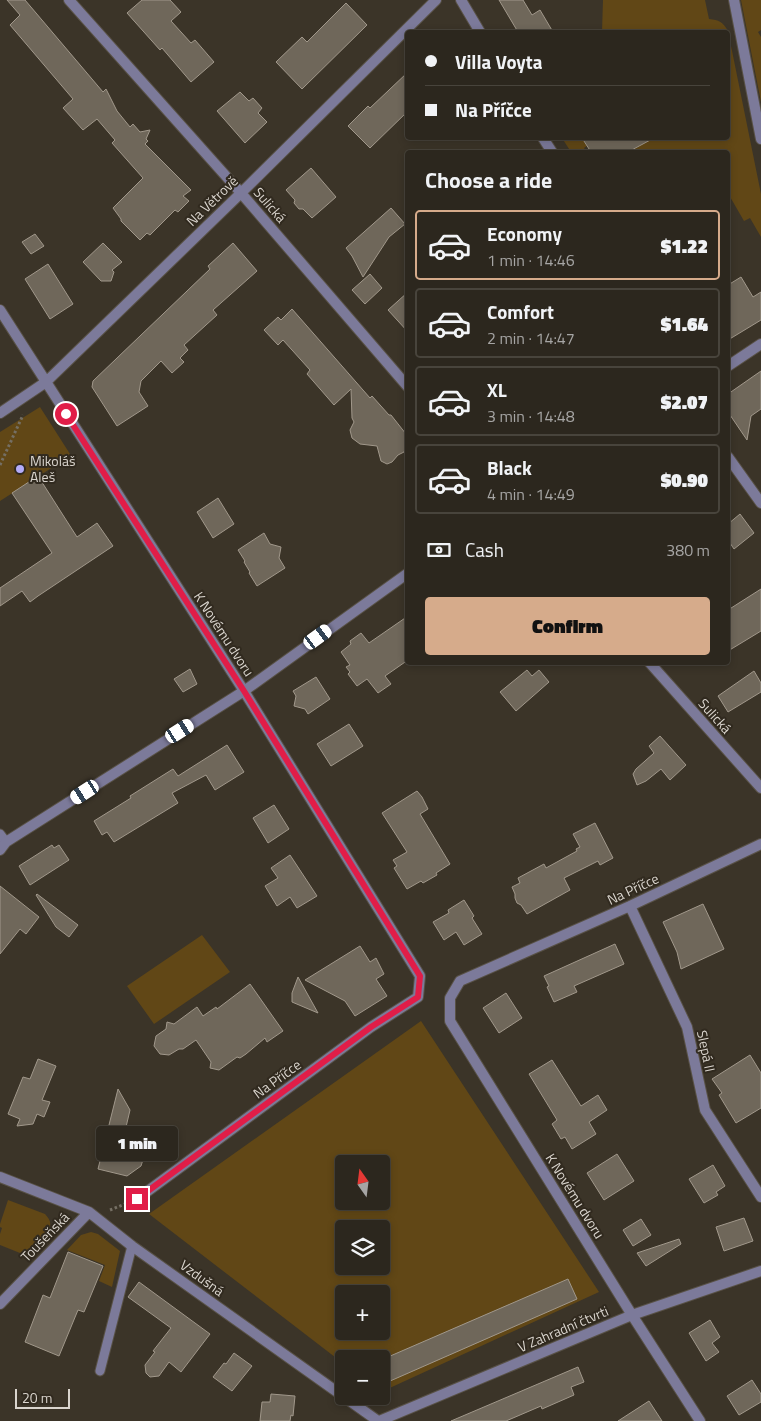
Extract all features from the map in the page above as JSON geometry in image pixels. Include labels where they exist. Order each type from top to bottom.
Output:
[{"type":"street","name":"Sulická","points":[[68,0],[241,193],[405,383]]},
{"type":"street","name":"Na Větrově","points":[[406,30],[436,0]]},
{"type":"street","points":[[461,0],[479,30]]},
{"type":"street","points":[[734,0],[761,139]]},
{"type":"street","name":"Na Větrově","points":[[0,413],[46,382],[405,31]]},
{"type":"street","name":"K Novému dvoru","points":[[0,310],[244,691],[420,976]]},
{"type":"street","points":[[730,365],[761,344]]},
{"type":"street","points":[[730,460],[761,503]]},
{"type":"street","points":[[2,842],[244,691],[405,574]]},
{"type":"street","name":"Sulická","points":[[652,665],[761,788]]},
{"type":"street","name":"Na Příčce","points":[[460,981],[630,906],[761,844]]},
{"type":"street","name":"Slepá II","points":[[630,906],[687,1027],[705,1110],[761,1197]]},
{"type":"street","name":"Na Příčce","points":[[137,1199],[371,1027],[418,997],[420,976]]},
{"type":"street","name":"K Novému dvoru","points":[[460,981],[450,998],[450,1021],[700,1421]]},
{"type":"street","name":"Vzdušná","points":[[0,1177],[89,1212],[132,1246],[379,1421]]},
{"type":"street","name":"Toušeňská","points":[[0,1304],[89,1212]]},
{"type":"street","name":"V Zahradní čtvrti","points":[[379,1421],[632,1315],[761,1271]]},
{"type":"lane","points":[[100,1371],[132,1246]]},
{"type":"path","points":[[0,465],[34,391]]},
{"type":"path","points":[[89,1212],[114,1210],[137,1199]]},
{"type":"shaded area","points":[[603,0],[705,0],[709,19],[720,22],[727,30],[602,30]]},
{"type":"shaded area","points":[[741,0],[761,0],[761,30],[758,32],[761,37],[761,102]]},
{"type":"shaded area","points":[[730,41],[761,194],[761,237],[750,218],[744,221],[730,197],[730,150],[632,150],[638,147],[634,140],[730,140]]},
{"type":"shaded area","points":[[563,140],[583,140],[587,146],[584,148],[586,150],[570,150]]},
{"type":"shaded area","points":[[40,407],[70,456],[0,501],[0,432]]},
{"type":"shaded area","points":[[202,935],[230,972],[154,1024],[127,986]]},
{"type":"shaded area","points":[[421,1021],[599,1292],[390,1388],[390,1350],[335,1350],[335,1357],[149,1214]]},
{"type":"shaded area","points":[[8,1200],[45,1214],[50,1221],[49,1228],[25,1255],[0,1245],[2,1228],[0,1224]]},
{"type":"shaded area","points":[[91,1232],[98,1234],[120,1251],[112,1287],[99,1281],[105,1265],[67,1250],[81,1235]]},
{"type":"building","points":[[7,0],[25,0],[103,92],[106,89],[117,111],[130,127],[133,124],[140,132],[150,130],[146,139],[148,141],[145,144],[191,190],[183,196],[189,201],[178,212],[175,210],[150,235],[147,233],[140,240],[121,221],[113,208],[143,178],[112,143],[115,140],[97,119],[83,130],[63,108],[73,99],[10,25],[20,15]]},
{"type":"building","points":[[142,0],[170,0],[181,12],[171,21],[191,43],[195,40],[214,62],[191,82],[162,48],[160,50],[127,13]]},
{"type":"building","points":[[499,0],[523,0],[532,15],[540,10],[552,30],[517,30]]},
{"type":"building","points":[[346,3],[367,25],[302,89],[276,62],[302,37],[307,42]]},
{"type":"building","points":[[405,75],[405,114],[370,148],[348,126],[368,106],[370,108]]},
{"type":"building","points":[[240,92],[249,101],[253,98],[262,108],[258,113],[267,122],[245,143],[217,111]]},
{"type":"building","points":[[583,140],[650,140],[632,150],[590,150]]},
{"type":"building","points":[[311,168],[336,197],[312,218],[303,209],[299,209],[294,203],[295,200],[286,190]]},
{"type":"building","points":[[391,208],[405,224],[389,237],[363,277],[346,248]]},
{"type":"building","points":[[35,234],[44,246],[31,254],[22,242]]},
{"type":"building","points":[[103,243],[122,262],[112,270],[114,272],[111,281],[101,281],[83,262]]},
{"type":"building","points":[[233,243],[257,271],[213,310],[217,315],[184,345],[188,350],[180,358],[184,362],[172,373],[161,361],[141,381],[139,392],[148,406],[117,426],[92,387],[93,381],[210,269],[208,266]]},
{"type":"building","points":[[48,264],[73,304],[50,319],[25,279]]},
{"type":"building","points":[[370,274],[382,288],[365,304],[352,290]]},
{"type":"building","points":[[741,277],[753,297],[761,292],[761,320],[730,339],[730,284]]},
{"type":"building","points":[[405,295],[405,329],[388,310]]},
{"type":"building","points":[[292,309],[370,398],[372,396],[391,415],[405,433],[404,452],[387,464],[381,461],[377,446],[360,444],[352,438],[350,430],[354,422],[352,418],[351,389],[334,405],[307,374],[310,370],[283,340],[278,345],[264,330],[278,317],[281,320]]},
{"type":"building","points":[[761,371],[761,409],[751,416],[747,440],[730,415],[730,393]]},
{"type":"building","points":[[38,476],[77,537],[97,523],[113,546],[30,602],[22,591],[0,606],[0,588],[52,553],[12,493]]},
{"type":"building","points":[[218,498],[234,524],[213,538],[197,512]]},
{"type":"building","points":[[740,514],[754,533],[734,549],[730,543],[730,522]]},
{"type":"building","points":[[264,533],[270,544],[281,547],[279,558],[285,568],[257,586],[238,550]]},
{"type":"building","points":[[761,589],[761,631],[730,650],[730,609]]},
{"type":"building","points":[[405,618],[405,662],[385,676],[391,684],[378,693],[367,679],[357,686],[348,674],[350,672],[346,667],[350,665],[341,652],[351,644],[350,641],[361,633],[369,643]]},
{"type":"building","points":[[190,669],[197,684],[183,692],[174,679]]},
{"type":"building","points":[[527,670],[532,676],[539,670],[549,682],[516,711],[500,692]]},
{"type":"building","points":[[754,671],[761,683],[761,692],[728,712],[718,696]]},
{"type":"building","points":[[316,677],[330,699],[308,714],[305,709],[294,706],[296,696],[293,691]]},
{"type":"building","points":[[349,724],[363,746],[331,766],[317,744]]},
{"type":"building","points":[[660,736],[686,765],[670,780],[661,769],[646,781],[637,785],[633,774],[654,753],[649,746]]},
{"type":"building","points":[[227,745],[244,772],[215,790],[206,775],[172,793],[178,803],[114,842],[107,832],[102,835],[94,821],[173,769],[178,776]]},
{"type":"building","points":[[417,791],[428,809],[420,814],[450,864],[436,873],[437,875],[407,889],[394,868],[397,866],[393,860],[407,852],[382,813]]},
{"type":"building","points":[[274,805],[289,829],[268,843],[253,818]]},
{"type":"building","points":[[595,823],[613,858],[600,865],[598,861],[564,878],[570,890],[527,914],[521,905],[517,903],[512,887],[520,883],[518,878],[544,864],[546,868],[577,851],[576,849],[580,847],[573,834]]},
{"type":"building","points":[[52,845],[54,848],[59,845],[69,860],[30,885],[19,866]]},
{"type":"building","points":[[290,855],[317,896],[297,908],[290,897],[277,906],[265,886],[278,878],[271,868]]},
{"type":"building","points":[[0,886],[39,917],[26,934],[20,929],[0,954]]},
{"type":"building","points":[[37,894],[78,925],[69,937],[56,927]]},
{"type":"building","points":[[464,900],[482,934],[464,945],[456,932],[444,940],[433,922],[449,913],[448,910]]},
{"type":"building","points":[[703,904],[724,949],[681,969],[677,952],[663,922]]},
{"type":"building","points":[[615,944],[624,964],[574,986],[577,992],[554,1002],[544,976]]},
{"type":"building","points":[[360,946],[370,962],[376,958],[384,974],[376,979],[387,996],[355,1016],[345,1001],[305,980]]},
{"type":"building","points":[[298,977],[318,1013],[292,1002],[292,993]]},
{"type":"building","points":[[250,984],[283,1031],[267,1042],[265,1038],[246,1054],[240,1058],[237,1057],[219,1070],[210,1068],[211,1062],[196,1040],[183,1049],[179,1049],[169,1055],[160,1054],[154,1046],[156,1036],[166,1029],[167,1022],[174,1024],[197,1007],[203,1016],[216,1007],[217,1009]]},
{"type":"building","points":[[506,993],[522,1018],[499,1033],[483,1008]]},
{"type":"building","points":[[750,1055],[761,1073],[761,1108],[736,1123],[719,1095],[722,1093],[712,1079]]},
{"type":"building","points":[[38,1059],[56,1066],[42,1100],[50,1102],[44,1117],[37,1114],[33,1124],[17,1126],[20,1119],[8,1114],[23,1077],[30,1079]]},
{"type":"building","points":[[552,1060],[581,1106],[598,1095],[607,1110],[589,1122],[596,1134],[572,1149],[565,1137],[561,1139],[552,1124],[557,1120],[529,1074]]},
{"type":"building","points":[[118,1089],[130,1110],[122,1144],[146,1150],[141,1166],[127,1176],[98,1169]]},
{"type":"building","points":[[617,1154],[634,1181],[604,1200],[587,1173]]},
{"type":"building","points":[[713,1165],[725,1186],[716,1192],[718,1195],[704,1203],[689,1179]]},
{"type":"building","points":[[744,1218],[753,1241],[724,1251],[716,1227]]},
{"type":"building","points":[[641,1219],[651,1235],[633,1246],[623,1230]]},
{"type":"building","points":[[679,1239],[681,1244],[646,1266],[637,1253]]},
{"type":"building","points":[[68,1252],[103,1266],[84,1312],[78,1310],[59,1356],[25,1342],[43,1295],[50,1298]]},
{"type":"building","points":[[568,1279],[577,1299],[390,1381],[390,1356]]},
{"type":"building","points":[[139,1282],[210,1334],[181,1372],[169,1362],[159,1376],[150,1377],[146,1373],[145,1365],[155,1352],[153,1351],[171,1328],[128,1297]]},
{"type":"building","points":[[710,1320],[720,1337],[712,1343],[719,1352],[706,1361],[689,1333]]},
{"type":"building","points":[[234,1353],[252,1366],[232,1391],[213,1377]]},
{"type":"building","points":[[578,1367],[584,1382],[571,1387],[574,1395],[542,1409],[541,1406],[506,1421],[451,1421]]},
{"type":"building","points":[[752,1380],[761,1394],[761,1402],[739,1415],[727,1396]]},
{"type":"building","points":[[271,1394],[295,1396],[293,1416],[291,1415],[290,1421],[260,1421],[262,1402],[270,1402]]},
{"type":"building","points":[[649,1401],[662,1421],[618,1421]]},
{"type":"place","name":"Mikoláš Aleš","points":[[20,469]]},
{"type":"route","points":[[66,414],[244,691],[420,976],[418,997],[371,1027],[137,1199]]}]
